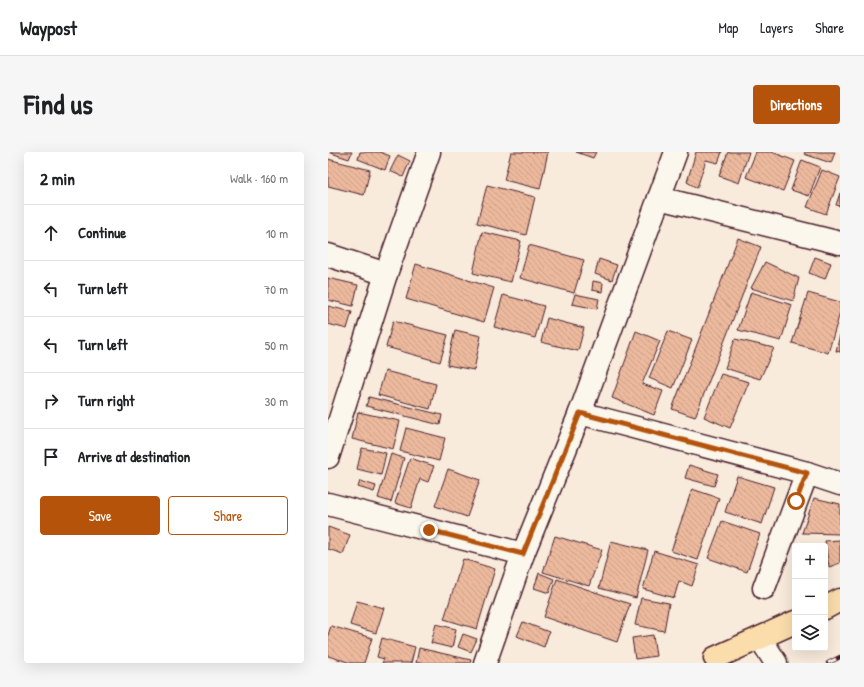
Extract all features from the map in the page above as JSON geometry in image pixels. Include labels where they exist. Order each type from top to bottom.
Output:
[{"type":"main road","points":[[828,606],[840,600]]},
{"type":"main road","points":[[709,661],[792,623]]},
{"type":"street","points":[[328,457],[386,274],[429,152]]},
{"type":"street","points":[[485,663],[523,554],[580,413],[676,152]]},
{"type":"street","points":[[659,198],[840,243]]},
{"type":"street","points":[[328,255],[386,274]]},
{"type":"street","points":[[580,413],[807,473],[840,484]]},
{"type":"street","points":[[764,588],[807,473]]},
{"type":"street","points":[[328,504],[523,554]]},
{"type":"street","points":[[760,638],[776,663]]},
{"type":"building","points":[[328,152],[352,152],[349,159]]},
{"type":"building","points":[[360,152],[380,152],[390,156],[385,170],[358,159]]},
{"type":"building","points":[[511,152],[548,152],[540,189],[504,180]]},
{"type":"building","points":[[576,152],[596,152],[593,158]]},
{"type":"building","points":[[696,152],[722,152],[718,163],[706,160],[697,188],[687,182]]},
{"type":"building","points":[[728,152],[749,152],[739,183],[719,176]]},
{"type":"building","points":[[756,152],[772,152],[795,161],[783,191],[746,177]]},
{"type":"building","points":[[805,152],[835,152],[831,163],[804,154]]},
{"type":"building","points":[[398,155],[410,161],[403,177],[390,171]]},
{"type":"building","points":[[328,159],[370,170],[364,195],[328,186]]},
{"type":"building","points":[[802,160],[820,167],[809,196],[791,190]]},
{"type":"building","points":[[822,170],[840,177],[826,214],[807,207]]},
{"type":"building","points":[[487,185],[535,197],[526,235],[477,223]]},
{"type":"building","points":[[840,193],[840,206],[836,205]]},
{"type":"building","points":[[482,232],[521,241],[511,282],[473,273]]},
{"type":"building","points":[[738,238],[761,247],[695,417],[672,409]]},
{"type":"building","points":[[529,245],[584,260],[574,293],[520,278]]},
{"type":"building","points":[[815,257],[831,263],[825,279],[809,273]]},
{"type":"building","points":[[599,259],[617,265],[612,280],[595,274]]},
{"type":"building","points":[[765,262],[799,278],[793,301],[751,288]]},
{"type":"building","points":[[416,264],[494,288],[484,322],[406,299]]},
{"type":"building","points":[[328,278],[358,285],[353,306],[328,300]]},
{"type":"building","points":[[593,281],[603,283],[602,292],[592,290]]},
{"type":"building","points":[[751,292],[792,305],[781,341],[738,330]]},
{"type":"building","points":[[808,293],[840,302],[840,313],[828,353],[792,343]]},
{"type":"building","points":[[575,294],[599,299],[597,309],[572,304]]},
{"type":"building","points":[[503,295],[544,306],[535,338],[494,327]]},
{"type":"building","points":[[328,306],[352,312],[347,329],[328,324]]},
{"type":"building","points":[[547,318],[584,328],[578,351],[541,342]]},
{"type":"building","points":[[393,321],[448,335],[440,362],[386,347]]},
{"type":"building","points":[[455,330],[481,336],[474,370],[447,365]]},
{"type":"building","points":[[636,331],[660,341],[642,384],[663,391],[654,415],[612,398]]},
{"type":"building","points":[[668,331],[692,340],[673,388],[649,378]]},
{"type":"building","points":[[840,335],[840,352],[836,351]]},
{"type":"building","points":[[735,339],[774,348],[760,379],[725,368]]},
{"type":"building","points":[[385,371],[436,384],[430,409],[378,395]]},
{"type":"building","points":[[721,374],[749,382],[730,428],[704,417]]},
{"type":"building","points":[[369,397],[442,415],[440,425],[366,406]]},
{"type":"building","points":[[358,412],[400,421],[393,449],[352,439]]},
{"type":"building","points":[[406,428],[445,438],[439,461],[400,451]]},
{"type":"building","points":[[362,448],[386,453],[381,475],[357,469]]},
{"type":"building","points":[[391,454],[404,458],[391,502],[378,498]]},
{"type":"building","points":[[410,458],[434,466],[428,482],[420,479],[411,508],[395,503]]},
{"type":"building","points":[[689,465],[718,474],[714,486],[685,478]]},
{"type":"building","points":[[448,469],[480,480],[467,517],[435,506]]},
{"type":"building","points":[[737,476],[774,487],[762,524],[725,512]]},
{"type":"building","points":[[360,481],[376,486],[374,492],[358,487]]},
{"type":"building","points":[[692,489],[719,498],[698,560],[671,551]]},
{"type":"building","points":[[814,498],[840,504],[840,534],[802,533]]},
{"type":"building","points":[[722,521],[760,534],[747,572],[708,558]]},
{"type":"building","points":[[328,527],[350,535],[343,554],[328,549]]},
{"type":"building","points":[[555,536],[602,550],[589,586],[543,572]]},
{"type":"building","points":[[840,540],[840,563],[829,567],[828,543],[825,543],[825,541]]},
{"type":"building","points":[[611,541],[648,550],[636,598],[599,588]]},
{"type":"building","points":[[654,551],[699,565],[692,586],[679,581],[674,598],[643,589]]},
{"type":"building","points":[[463,559],[495,569],[477,629],[444,619]]},
{"type":"building","points":[[539,573],[554,579],[549,593],[534,588]]},
{"type":"building","points":[[557,579],[630,604],[617,642],[544,617]]},
{"type":"building","points":[[641,598],[669,603],[664,631],[635,625]]},
{"type":"building","points":[[357,601],[384,608],[376,633],[350,625]]},
{"type":"building","points":[[523,622],[549,632],[544,647],[517,636]]},
{"type":"building","points":[[436,624],[456,629],[452,648],[431,643]]},
{"type":"building","points":[[331,626],[372,638],[364,663],[351,663],[328,656],[328,635]]},
{"type":"building","points":[[463,634],[477,639],[471,652],[458,647]]},
{"type":"building","points":[[653,635],[656,656],[635,659],[632,638]]},
{"type":"building","points":[[382,638],[415,647],[411,663],[382,663],[384,659],[377,657]]},
{"type":"building","points":[[419,648],[471,660],[470,663],[416,663]]},
{"type":"railway","points":[[828,663],[840,657]]},
{"type":"route","points":[[429,530],[523,554],[580,413],[807,473],[796,501]]}]
